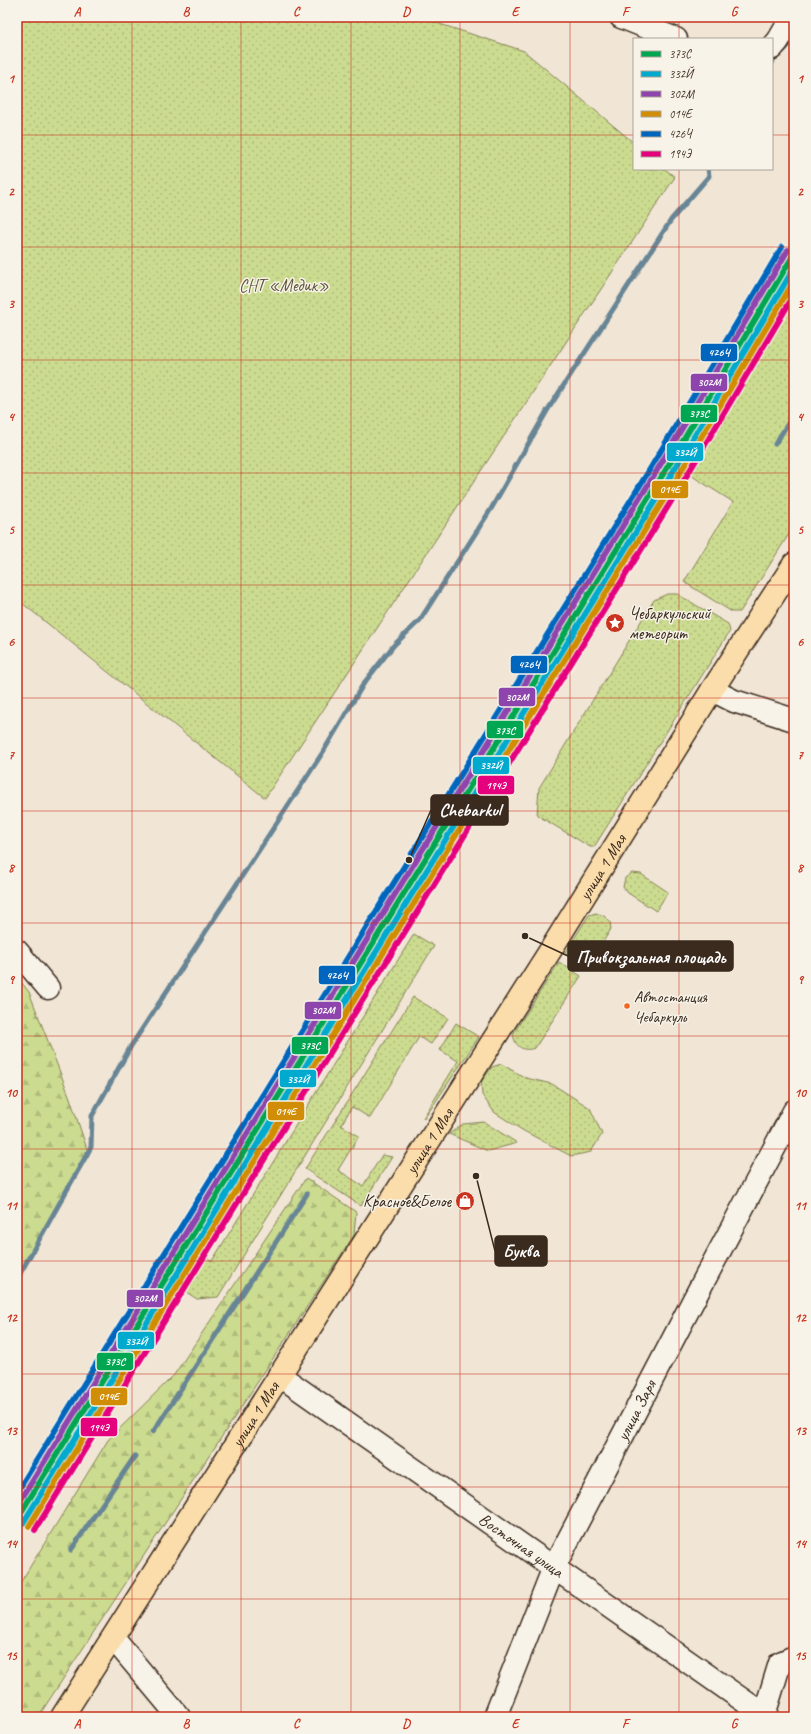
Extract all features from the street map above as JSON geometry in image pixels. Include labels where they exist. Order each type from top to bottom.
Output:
[{"type":"main road","name":"улица 1 Мая","points":[[62,1717],[550,951],[712,690],[794,564]]},
{"type":"street","points":[[621,17],[674,38]]},
{"type":"street","points":[[773,47],[792,17]]},
{"type":"street","points":[[712,690],[734,701],[794,720]]},
{"type":"street","points":[[17,952],[48,988]]},
{"type":"street","name":"улица Заря","points":[[495,1717],[554,1567],[692,1301],[794,1111]]},
{"type":"street","name":"Восточная улица","points":[[279,1375],[764,1716]]},
{"type":"street","points":[[113,1638],[179,1717]]},
{"type":"street","points":[[764,1716],[780,1663],[794,1657]]},
{"type":"green space","name":"СНТ «Медик»","points":[[17,17],[418,17],[524,51],[633,142],[633,170],[666,170],[675,177],[265,798],[17,599]]},
{"type":"green space","points":[[794,295],[794,526],[740,612],[732,612],[684,582],[733,502],[689,474]]},
{"type":"green space","points":[[667,594],[677,594],[728,624],[730,631],[594,847],[590,847],[537,815],[539,788],[654,600]]},
{"type":"green space","points":[[632,873],[641,874],[668,892],[656,911],[628,893],[623,887],[625,878]]},
{"type":"green space","points":[[596,913],[604,916],[610,922],[611,929],[587,968],[565,953],[589,915]]},
{"type":"green space","points":[[414,934],[434,946],[218,1297],[197,1299],[180,1288],[200,1254],[212,1261]]},
{"type":"green space","points":[[559,962],[581,976],[535,1048],[523,1049],[516,1042],[513,1034]]},
{"type":"green space","points":[[17,977],[29,992],[70,1098],[89,1155],[17,1277]]},
{"type":"green space","points":[[413,997],[448,1018],[431,1044],[419,1037],[370,1118],[352,1107],[341,1125],[359,1136],[338,1170],[363,1186],[382,1155],[392,1157],[361,1206],[305,1169]]},
{"type":"green space","points":[[456,1023],[479,1037],[424,1119],[423,1118],[458,1061],[440,1050]]},
{"type":"green space","points":[[501,1064],[526,1078],[552,1084],[590,1108],[602,1134],[591,1152],[571,1156],[522,1130],[494,1112],[482,1095],[481,1082],[492,1067]]},
{"type":"green space","points":[[484,1122],[517,1143],[488,1151],[449,1134],[463,1124]]},
{"type":"green space","points":[[306,1178],[356,1212],[354,1235],[38,1717],[17,1717],[17,1588],[108,1440],[174,1375]]},
{"type":"waterway","points":[[783,51],[789,45],[792,36]]},
{"type":"waterway","points":[[773,60],[775,55],[777,55]]},
{"type":"waterway","points":[[17,1279],[91,1147],[92,1116],[131,1046],[323,752],[364,683],[394,645],[420,620],[491,509],[547,411],[671,220],[709,176],[708,170]]},
{"type":"waterway","points":[[775,444],[794,414]]},
{"type":"waterway","points":[[153,1432],[307,1194]]},
{"type":"waterway","points":[[71,1550],[135,1456]]},
{"type":"transit line","name":"426Ч","points":[[17,1492],[650,469],[782,247]]},
{"type":"transit line","name":"302М","points":[[17,1506],[656,472],[788,250]]},
{"type":"transit line","name":"373C","points":[[17,1519],[662,476],[794,254]]},
{"type":"transit line","name":"332Й","points":[[23,1523],[668,480],[794,268]]},
{"type":"transit line","name":"014Е","points":[[29,1526],[674,483],[794,281]]},
{"type":"transit line","name":"194Э","points":[[35,1530],[680,487],[794,295]]},
{"type":"place","name":"Чебаркульский метеорит","points":[[615,623]]},
{"type":"place","name":"Chebarkul","points":[[409,860]]},
{"type":"place","name":"Привокзальная площадь","points":[[525,936]]},
{"type":"place","name":"Автостанция Чебаркуль","points":[[627,1006]]},
{"type":"place","name":"Буква","points":[[476,1176]]},
{"type":"place","name":"Красное&Белое","points":[[465,1201]]}]
